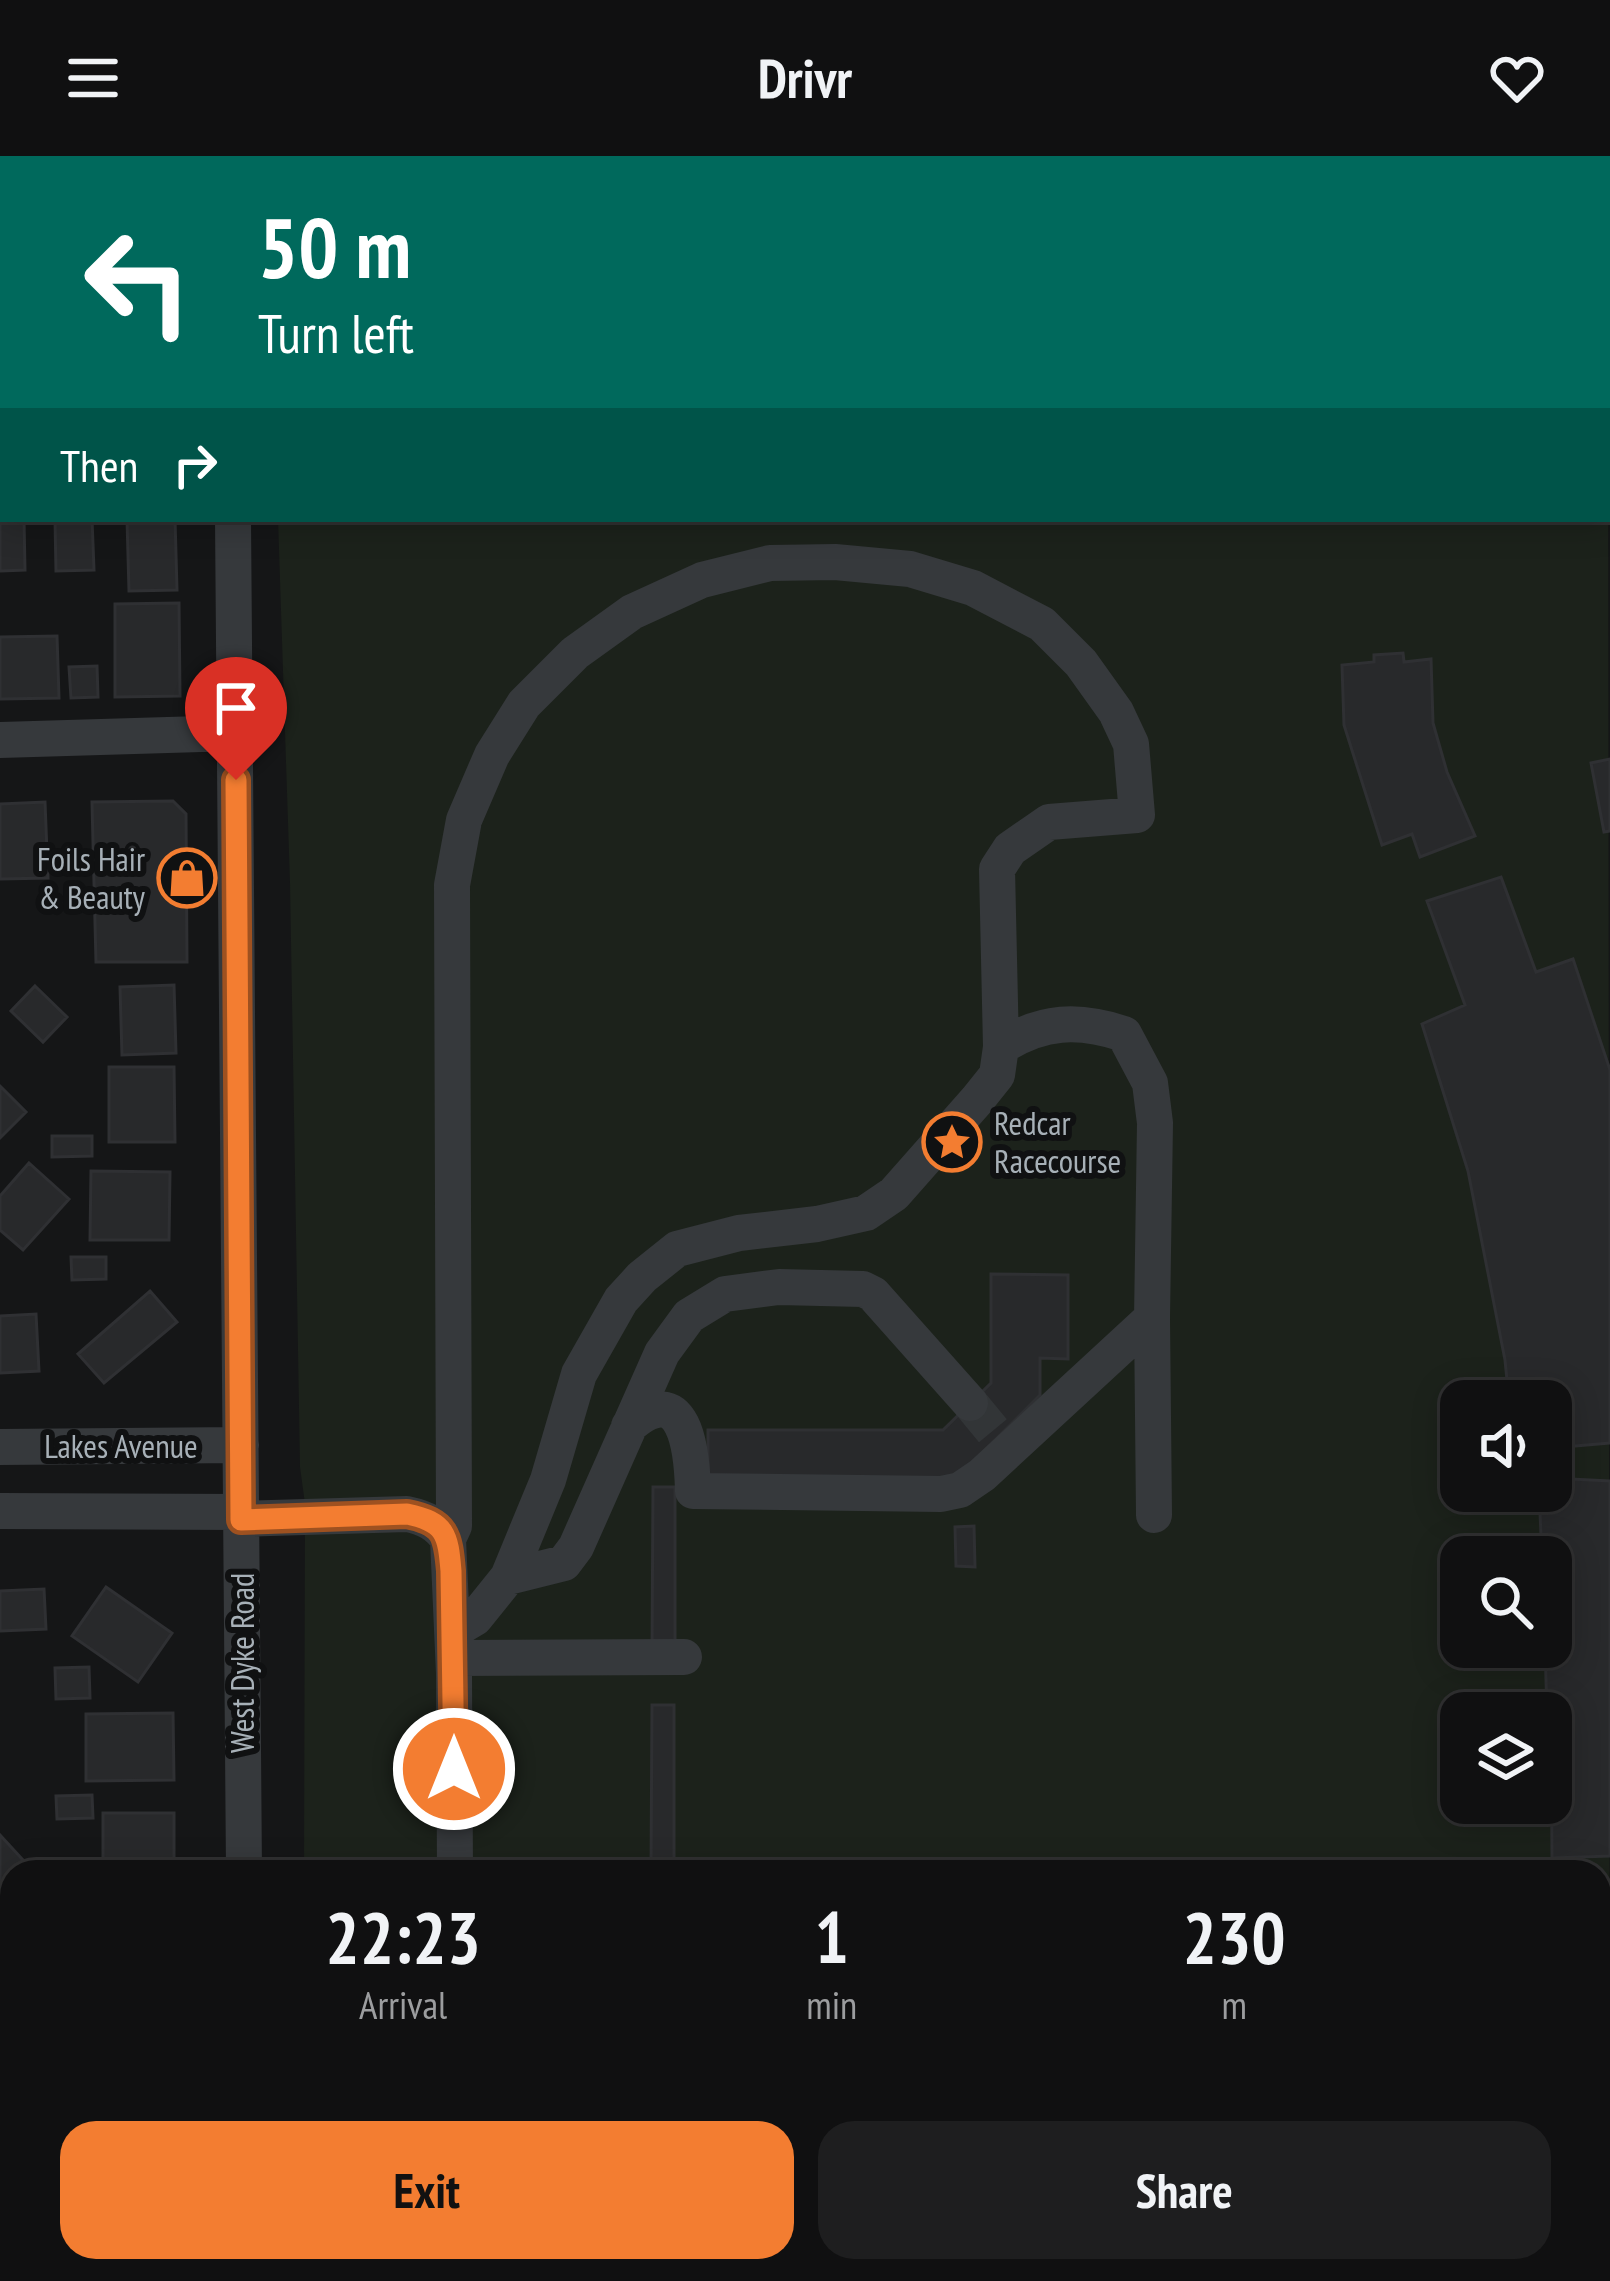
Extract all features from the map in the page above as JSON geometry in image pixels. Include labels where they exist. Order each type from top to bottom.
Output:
[{"type":"street","name":"West Dyke Road","points":[[233,522],[244,1860]]},
{"type":"street","points":[[454,1645],[508,1577],[548,1480],[579,1374],[621,1300],[642,1277],[677,1249],[866,1213],[894,1194],[997,1075],[1001,1047],[997,869],[1010,849],[1049,822],[1137,815],[1130,744],[1116,712],[1081,663],[1042,624],[974,588],[910,569],[770,562],[702,580],[632,613],[575,653],[524,704],[492,755],[464,820],[452,885],[454,1526],[448,1539],[454,1645],[454,1860]]},
{"type":"street","points":[[0,740],[235,733]]},
{"type":"street","points":[[1001,1047],[1017,1036],[1057,1024],[1094,1024],[1124,1034],[1150,1083],[1155,1123],[1154,1515]]},
{"type":"street","points":[[508,1577],[565,1563],[662,1353],[689,1316],[725,1294],[779,1288],[863,1289],[873,1294],[970,1403]]},
{"type":"street","points":[[629,1426],[645,1412],[667,1411],[679,1419],[692,1453],[693,1491],[941,1494],[960,1490],[1004,1443],[1152,1318]]},
{"type":"street","name":"Lakes Avenue","points":[[0,1447],[241,1445]]},
{"type":"street","name":"Lakes Avenue","points":[[0,1510],[241,1516],[407,1514],[438,1526],[448,1539]]},
{"type":"street","points":[[454,1645],[684,1657]]},
{"type":"shaded area","name":"Redcar Racecourse","points":[[278,522],[1608,522],[1610,1860],[304,1860],[305,1504],[300,1467]]},
{"type":"building","points":[[0,522],[24,522],[25,570],[0,571]]},
{"type":"building","points":[[55,522],[92,522],[94,570],[56,571]]},
{"type":"building","points":[[127,522],[175,522],[177,590],[129,591]]},
{"type":"building","points":[[179,603],[180,696],[115,697],[115,604]]},
{"type":"building","points":[[57,636],[59,698],[0,699],[0,637]]},
{"type":"building","points":[[1403,653],[1404,662],[1431,659],[1433,723],[1447,772],[1475,836],[1420,857],[1412,834],[1382,845],[1344,725],[1342,665],[1374,662],[1374,655]]},
{"type":"building","points":[[97,666],[98,697],[71,698],[69,667]]},
{"type":"building","points":[[1610,759],[1610,831],[1604,832],[1591,763]]},
{"type":"building","points":[[173,801],[186,814],[187,962],[96,962],[92,802]]},
{"type":"building","points":[[45,802],[48,878],[0,879],[0,804]]},
{"type":"building","points":[[1501,877],[1536,972],[1573,959],[1610,1070],[1610,1443],[1572,1446],[1572,1380],[1507,1380],[1468,1171],[1422,1024],[1465,1005],[1427,901]]},
{"type":"building","points":[[174,985],[176,1053],[122,1055],[120,987]]},
{"type":"building","points":[[35,986],[67,1017],[43,1042],[11,1011]]},
{"type":"building","points":[[109,1067],[174,1067],[175,1142],[109,1142]]},
{"type":"building","points":[[0,1086],[26,1112],[0,1138]]},
{"type":"building","points":[[52,1136],[92,1136],[92,1156],[52,1157]]},
{"type":"building","points":[[29,1163],[69,1199],[23,1250],[0,1230],[0,1196]]},
{"type":"building","points":[[91,1171],[170,1172],[169,1240],[90,1240]]},
{"type":"building","points":[[71,1257],[106,1257],[106,1279],[72,1280]]},
{"type":"building","points":[[991,1274],[1068,1275],[1068,1359],[1040,1358],[1040,1395],[947,1488],[708,1488],[708,1430],[943,1430],[991,1383]]},
{"type":"building","points":[[150,1291],[177,1322],[104,1383],[78,1354]]},
{"type":"building","points":[[36,1314],[39,1371],[0,1373],[0,1316]]},
{"type":"building","points":[[1572,1479],[1610,1481],[1610,1856],[1552,1858],[1552,1824],[1572,1824],[1572,1692],[1546,1692],[1546,1668],[1572,1668],[1572,1536],[1541,1536],[1540,1512],[1572,1512]]},
{"type":"building","points":[[653,1487],[675,1487],[675,1655],[652,1655]]},
{"type":"building","points":[[974,1526],[975,1567],[956,1566],[955,1527]]},
{"type":"building","points":[[106,1587],[172,1633],[138,1682],[72,1636]]},
{"type":"building","points":[[44,1589],[46,1629],[0,1631],[0,1591]]},
{"type":"building","points":[[89,1667],[90,1698],[56,1699],[55,1668]]},
{"type":"building","points":[[652,1705],[674,1705],[674,1860],[651,1860]]},
{"type":"building","points":[[173,1713],[174,1780],[86,1781],[86,1714]]},
{"type":"building","points":[[92,1795],[93,1818],[57,1819],[56,1796]]},
{"type":"building","points":[[103,1813],[174,1813],[174,1860],[103,1860]]},
{"type":"building","points":[[0,1835],[23,1860],[0,1860]]},
{"type":"tunnel","points":[[970,1403],[998,1437]]},
{"type":"place","name":"Foils Hair & Beauty","points":[[187,878]]},
{"type":"place","name":"Redcar Racecourse","points":[[952,1142]]},
{"type":"route","points":[[236,780],[241,1520],[407,1514],[438,1526],[448,1539],[451,1571],[454,1769]]}]
